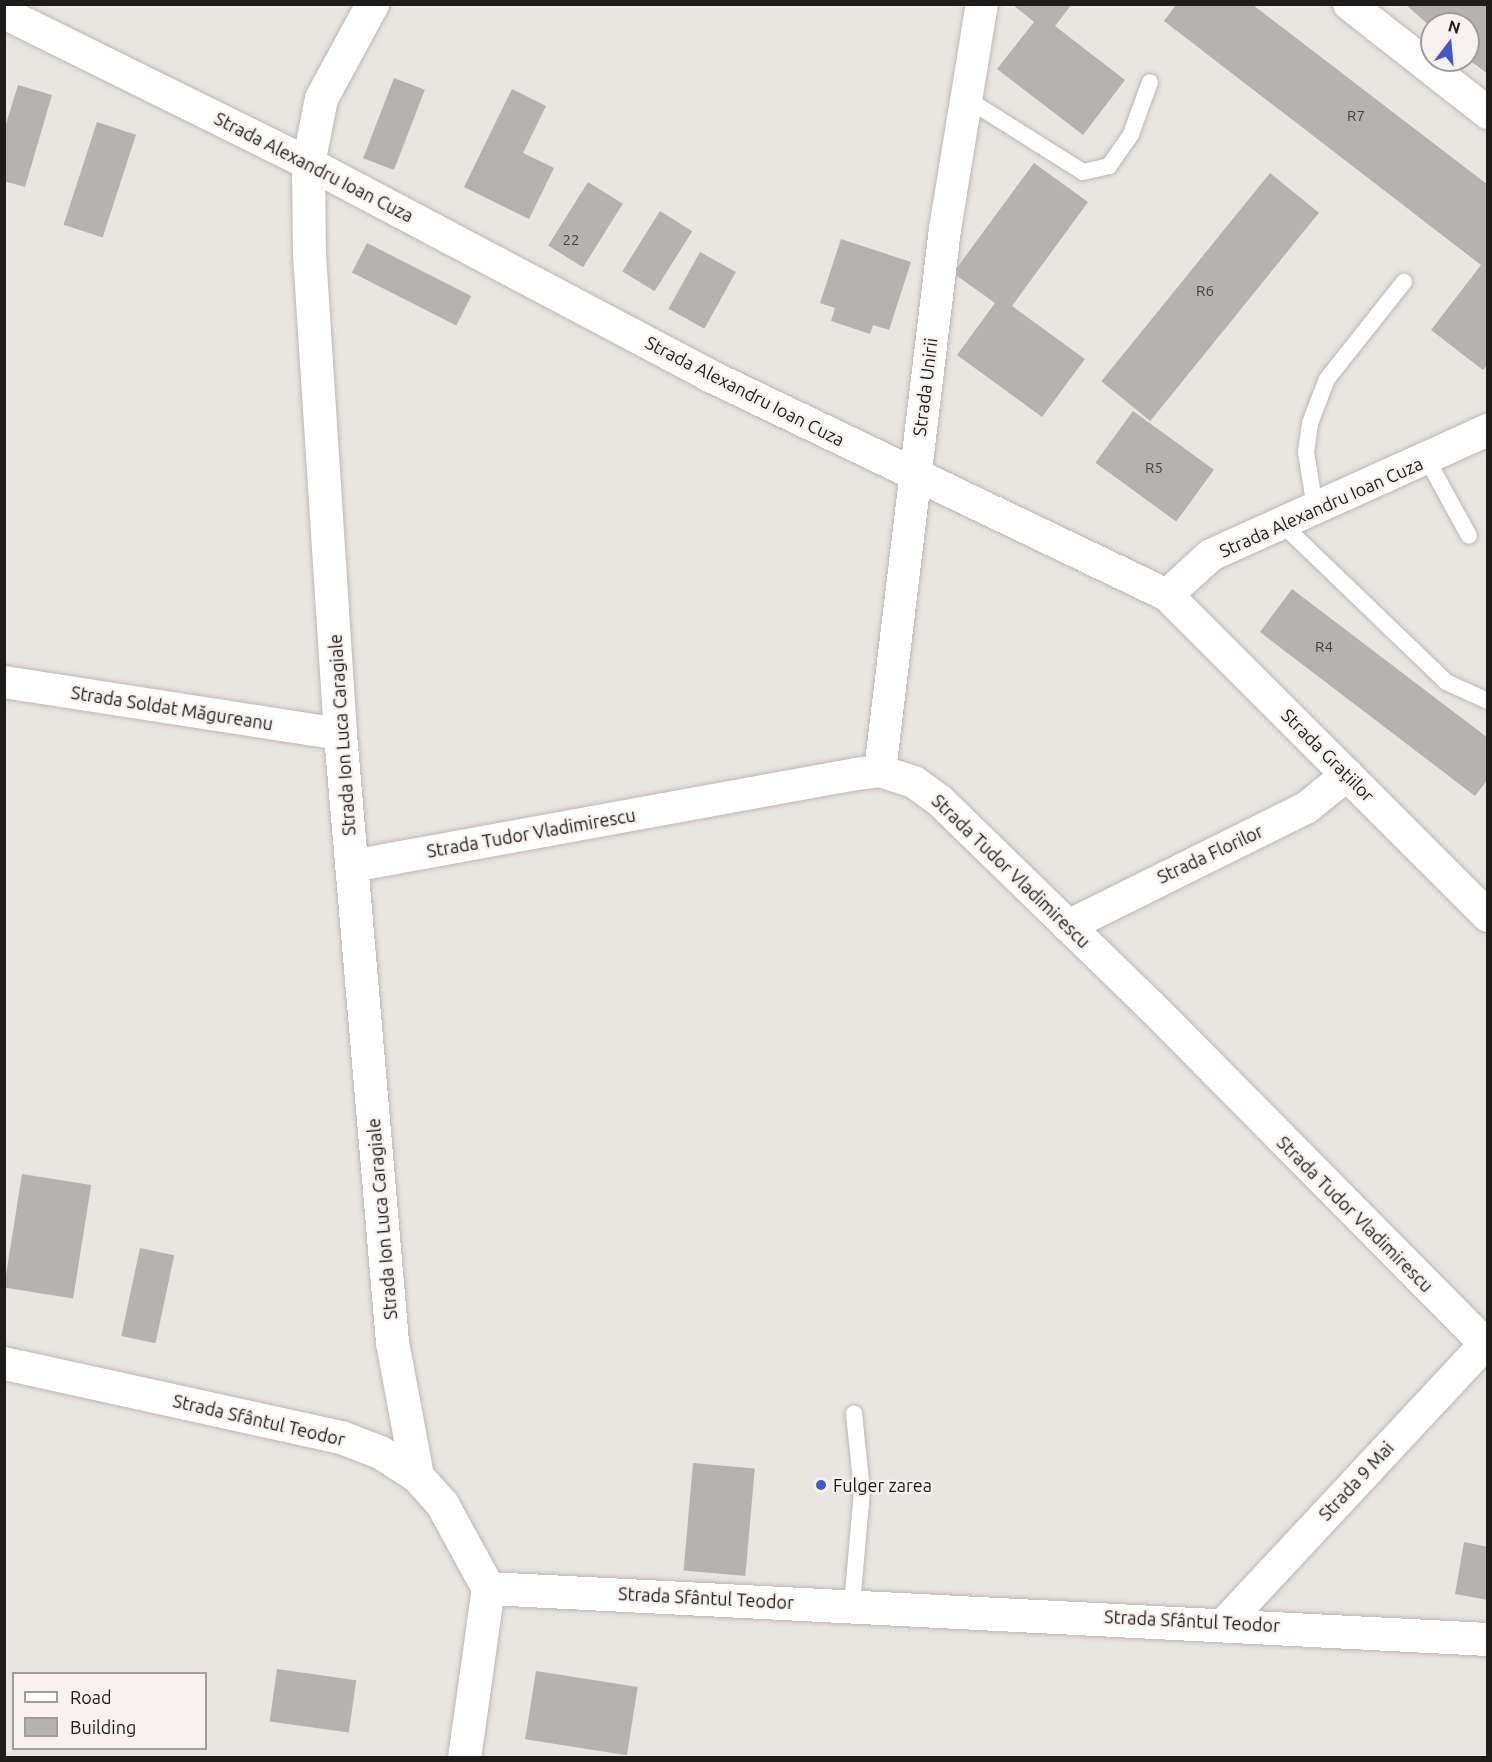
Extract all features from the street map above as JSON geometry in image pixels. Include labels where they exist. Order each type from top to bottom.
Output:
[{"type":"main road","name":"Strada Ion Luca Caragiale","points":[[372,4],[321,98],[309,163],[309,254],[340,734],[392,1342],[417,1476]]},
{"type":"main road","name":"Strada Sfântul Teodor","points":[[4,1363],[341,1437],[380,1452],[417,1476],[464,1535],[488,1587],[1225,1623],[1488,1640]]},
{"type":"main road","points":[[464,1758],[488,1587]]},
{"type":"street","name":"Strada Unirii","points":[[880,771],[945,229],[982,4]]},
{"type":"street","points":[[1349,4],[1488,113]]},
{"type":"street","name":"Strada Alexandru Ioan Cuza","points":[[4,13],[309,163],[708,375],[1167,595],[1211,555],[1428,460],[1488,430]]},
{"type":"street","name":"Strada Grațiilor","points":[[1167,595],[1488,916]]},
{"type":"street","name":"Strada Soldat Măgureanu","points":[[4,682],[340,734]]},
{"type":"street","name":"Strada Tudor Vladimirescu","points":[[352,866],[880,771],[914,782],[939,800],[1068,926],[1486,1342]]},
{"type":"street","name":"Strada Florilor","points":[[1068,926],[1305,808],[1347,775]]},
{"type":"street","name":"Strada 9 Mai","points":[[1225,1623],[1486,1342]]},
{"type":"lane","points":[[967,99],[1083,172],[1109,166],[1131,134],[1150,82]]},
{"type":"lane","points":[[1315,508],[1306,452],[1310,423],[1327,379],[1404,282]]},
{"type":"lane","points":[[1428,460],[1469,536]]},
{"type":"lane","points":[[1281,523],[1446,682],[1488,701]]},
{"type":"lane","points":[[852,1605],[862,1491],[854,1413]]},
{"type":"building","points":[[1012,4],[1072,4],[1055,26],[1125,80],[1083,135],[997,69],[1034,22]]},
{"type":"building","points":[[1405,4],[1488,4],[1488,74],[1480,68],[1480,12],[1420,12],[1420,17]]},
{"type":"building","points":[[1176,5],[1253,5],[1488,185],[1488,364],[1483,370],[1431,330],[1481,265],[1164,21]]},
{"type":"building","points":[[394,78],[425,90],[394,170],[363,158]]},
{"type":"building","points":[[18,85],[52,95],[25,187],[4,181],[4,130]]},
{"type":"building","points":[[512,89],[546,106],[523,153],[554,168],[529,219],[464,187]]},
{"type":"building","points":[[97,122],[136,135],[103,237],[64,225]]},
{"type":"building","points":[[1034,163],[1088,202],[1012,306],[1085,359],[1042,417],[957,355],[995,303],[953,273]]},
{"type":"building","points":[[1270,173],[1319,213],[1150,421],[1101,381]]},
{"type":"building","points":[[588,182],[623,204],[583,267],[548,246]]},
{"type":"building","points":[[660,211],[692,231],[655,291],[622,271]]},
{"type":"building","points":[[841,239],[911,262],[889,330],[873,325],[870,334],[831,321],[835,308],[820,303]]},
{"type":"building","points":[[367,243],[471,296],[456,326],[352,272]]},
{"type":"building","points":[[700,252],[736,272],[704,329],[668,309]]},
{"type":"building","points":[[1133,411],[1214,470],[1176,522],[1095,463]]},
{"type":"building","points":[[1292,589],[1488,738],[1488,779],[1475,796],[1260,632]]},
{"type":"building","points":[[22,1174],[91,1185],[73,1299],[4,1288]]},
{"type":"building","points":[[140,1248],[174,1255],[156,1343],[121,1336]]},
{"type":"building","points":[[693,1463],[755,1468],[745,1576],[684,1571]]},
{"type":"building","points":[[1464,1542],[1488,1547],[1488,1600],[1455,1594]]},
{"type":"building","points":[[277,1669],[356,1680],[349,1733],[270,1721]]},
{"type":"building","points":[[536,1671],[638,1687],[627,1755],[525,1739]]},
{"type":"place","name":"Fulger zarea","points":[[821,1485]]}]
